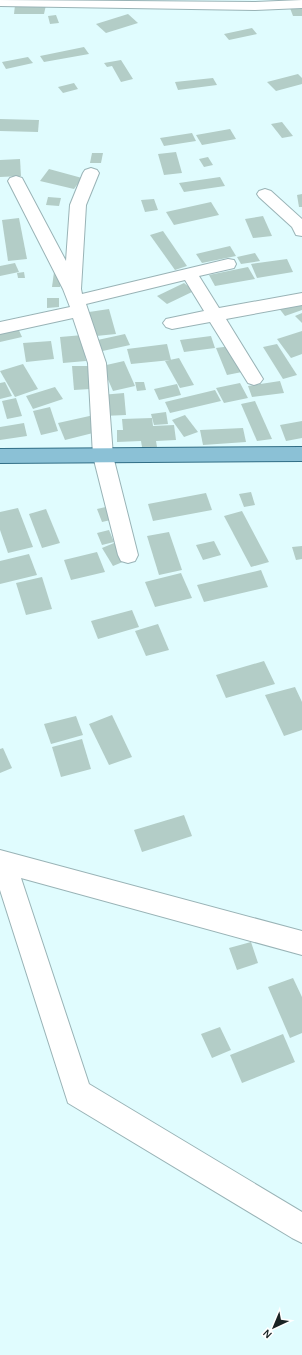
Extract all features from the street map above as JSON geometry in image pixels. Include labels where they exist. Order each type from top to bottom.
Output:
[{"type":"main road","points":[[0,456],[302,454]]},
{"type":"street","points":[[0,2],[255,6],[302,4]]},
{"type":"street","points":[[76,300],[78,205],[91,173]]},
{"type":"street","points":[[16,181],[76,300],[97,363],[103,456],[128,555]]},
{"type":"street","points":[[265,194],[299,225],[302,231]]},
{"type":"street","points":[[0,328],[76,300],[228,264]]},
{"type":"street","points":[[189,273],[254,379]]},
{"type":"street","points":[[172,323],[214,314],[302,299]]},
{"type":"street","points":[[2,861],[302,943]]},
{"type":"street","points":[[2,861],[78,1094],[302,1228]]},
{"type":"building","points":[[15,5],[46,5],[44,14],[14,14]]},
{"type":"building","points":[[290,8],[302,8],[302,16],[293,16]]},
{"type":"building","points":[[128,14],[138,23],[106,33],[96,24]]},
{"type":"building","points":[[56,15],[59,23],[50,24],[48,16]]},
{"type":"building","points":[[252,28],[257,34],[229,40],[224,34]]},
{"type":"building","points":[[84,47],[89,54],[44,62],[40,56]]},
{"type":"building","points":[[28,57],[33,63],[6,69],[2,62]]},
{"type":"building","points":[[121,60],[133,79],[121,82],[112,66],[107,67],[104,63]]},
{"type":"building","points":[[298,74],[302,78],[302,84],[276,91],[267,82]]},
{"type":"building","points":[[213,78],[217,85],[178,90],[175,82]]},
{"type":"building","points":[[74,83],[78,89],[63,93],[58,87]]},
{"type":"building","points":[[0,119],[39,120],[38,132],[0,131]]},
{"type":"building","points":[[282,122],[293,136],[282,138],[271,124]]},
{"type":"building","points":[[230,129],[236,139],[202,145],[196,135]]},
{"type":"building","points":[[192,133],[196,141],[164,146],[160,138]]},
{"type":"building","points":[[176,152],[182,173],[164,175],[158,154]]},
{"type":"building","points":[[92,153],[103,153],[101,163],[90,163]]},
{"type":"building","points":[[208,157],[213,165],[204,167],[199,159]]},
{"type":"building","points":[[20,159],[21,176],[0,177],[0,160]]},
{"type":"building","points":[[49,169],[82,178],[74,189],[40,181]]},
{"type":"building","points":[[220,177],[225,186],[184,192],[179,183]]},
{"type":"building","points":[[302,194],[302,207],[299,207],[297,195]]},
{"type":"building","points":[[48,197],[61,198],[59,206],[46,205]]},
{"type":"building","points":[[154,199],[158,210],[145,212],[141,200]]},
{"type":"building","points":[[211,202],[219,215],[174,225],[166,212]]},
{"type":"building","points":[[263,216],[272,236],[253,238],[245,219]]},
{"type":"building","points":[[19,218],[27,259],[8,261],[2,220]]},
{"type":"building","points":[[163,231],[187,266],[175,270],[150,235]]},
{"type":"building","points":[[230,246],[236,256],[202,263],[196,254]]},
{"type":"building","points":[[255,253],[260,261],[241,264],[237,257]]},
{"type":"building","points":[[287,259],[293,272],[257,278],[251,264]]},
{"type":"building","points":[[15,263],[19,272],[0,276],[0,266]]},
{"type":"building","points":[[248,267],[255,279],[215,286],[209,275]]},
{"type":"building","points":[[24,272],[25,278],[18,278],[17,273]]},
{"type":"building","points":[[54,272],[62,273],[60,287],[52,287]]},
{"type":"building","points":[[184,283],[194,291],[167,304],[157,296]]},
{"type":"building","points":[[47,298],[59,298],[59,307],[47,308]]},
{"type":"building","points":[[302,301],[302,310],[285,316],[278,307]]},
{"type":"building","points":[[109,309],[116,334],[96,336],[89,312]]},
{"type":"building","points":[[302,313],[302,323],[295,316]]},
{"type":"building","points":[[17,326],[22,337],[0,342],[0,330]]},
{"type":"building","points":[[302,331],[302,354],[291,358],[277,339]]},
{"type":"building","points":[[125,334],[130,345],[98,352],[93,341]]},
{"type":"building","points":[[83,335],[86,361],[63,363],[60,337]]},
{"type":"building","points":[[211,336],[215,348],[184,352],[180,340]]},
{"type":"building","points":[[51,341],[54,359],[26,362],[23,343]]},
{"type":"building","points":[[167,344],[171,360],[131,364],[127,349]]},
{"type":"building","points":[[277,344],[297,375],[283,379],[263,347]]},
{"type":"building","points":[[231,346],[242,372],[227,375],[216,348]]},
{"type":"building","points":[[179,358],[194,385],[180,388],[165,361]]},
{"type":"building","points":[[124,361],[135,386],[113,391],[102,366]]},
{"type":"building","points":[[23,364],[38,389],[15,397],[0,371]]},
{"type":"building","points":[[72,366],[88,366],[90,389],[74,390]]},
{"type":"building","points":[[280,381],[284,393],[252,397],[248,386]]},
{"type":"building","points":[[5,382],[12,396],[0,399],[0,383]]},
{"type":"building","points":[[135,382],[144,382],[146,390],[137,391]]},
{"type":"building","points":[[240,383],[248,398],[224,403],[216,388]]},
{"type":"building","points":[[177,384],[181,395],[159,400],[154,389]]},
{"type":"building","points":[[55,387],[63,399],[33,409],[26,396]]},
{"type":"building","points":[[215,390],[221,401],[170,413],[165,402]]},
{"type":"building","points":[[124,393],[126,415],[103,416],[101,395]]},
{"type":"building","points":[[16,398],[22,416],[7,419],[2,401]]},
{"type":"building","points":[[255,401],[272,439],[257,441],[241,404]]},
{"type":"building","points":[[50,407],[58,431],[41,435],[33,411]]},
{"type":"building","points":[[166,412],[168,424],[154,425],[151,414]]},
{"type":"building","points":[[94,415],[101,431],[65,440],[58,423]]},
{"type":"building","points":[[185,415],[198,432],[184,437],[172,420]]},
{"type":"building","points":[[152,418],[153,426],[174,425],[176,440],[156,441],[157,447],[142,447],[141,441],[117,442],[117,430],[123,430],[122,419]]},
{"type":"building","points":[[302,421],[302,438],[286,441],[280,425]]},
{"type":"building","points":[[24,423],[27,436],[0,440],[0,427]]},
{"type":"building","points":[[243,428],[246,442],[203,445],[200,430]]},
{"type":"building","points":[[251,492],[255,505],[244,507],[239,494]]},
{"type":"building","points":[[206,493],[212,510],[153,521],[148,504]]},
{"type":"building","points":[[110,506],[115,519],[102,522],[97,509]]},
{"type":"building","points":[[18,508],[33,547],[8,553],[0,530],[0,512]]},
{"type":"building","points":[[46,509],[60,543],[42,548],[29,514]]},
{"type":"building","points":[[242,511],[269,562],[251,567],[224,516]]},
{"type":"building","points":[[109,530],[114,542],[102,545],[97,533]]},
{"type":"building","points":[[169,532],[182,570],[159,575],[147,536]]},
{"type":"building","points":[[214,541],[221,555],[203,560],[196,545]]},
{"type":"building","points":[[114,543],[125,561],[113,566],[102,548]]},
{"type":"building","points":[[302,546],[302,559],[296,560],[292,547]]},
{"type":"building","points":[[97,552],[105,572],[71,580],[64,560]]},
{"type":"building","points":[[29,554],[37,575],[0,584],[0,561]]},
{"type":"building","points":[[261,570],[268,587],[204,602],[197,585]]},
{"type":"building","points":[[181,573],[192,598],[155,607],[145,582]]},
{"type":"building","points":[[42,577],[52,609],[26,615],[16,583]]},
{"type":"building","points":[[132,610],[139,627],[98,639],[91,621]]},
{"type":"building","points":[[158,624],[169,650],[146,656],[135,631]]},
{"type":"building","points":[[264,661],[275,684],[226,698],[216,675]]},
{"type":"building","points":[[295,687],[302,702],[302,730],[284,736],[265,695]]},
{"type":"building","points":[[112,715],[132,757],[109,765],[89,724]]},
{"type":"building","points":[[76,716],[83,735],[51,744],[44,724]]},
{"type":"building","points":[[82,739],[91,769],[61,777],[52,747]]},
{"type":"building","points":[[3,748],[12,768],[0,773],[0,749]]},
{"type":"building","points":[[184,815],[192,836],[142,852],[134,830]]},
{"type":"building","points":[[251,942],[258,963],[237,970],[229,948]]},
{"type":"building","points":[[293,978],[302,997],[302,1033],[290,1038],[268,987]]},
{"type":"building","points":[[220,1027],[231,1050],[212,1058],[201,1034]]},
{"type":"building","points":[[283,1034],[295,1062],[242,1083],[230,1055]]}]
